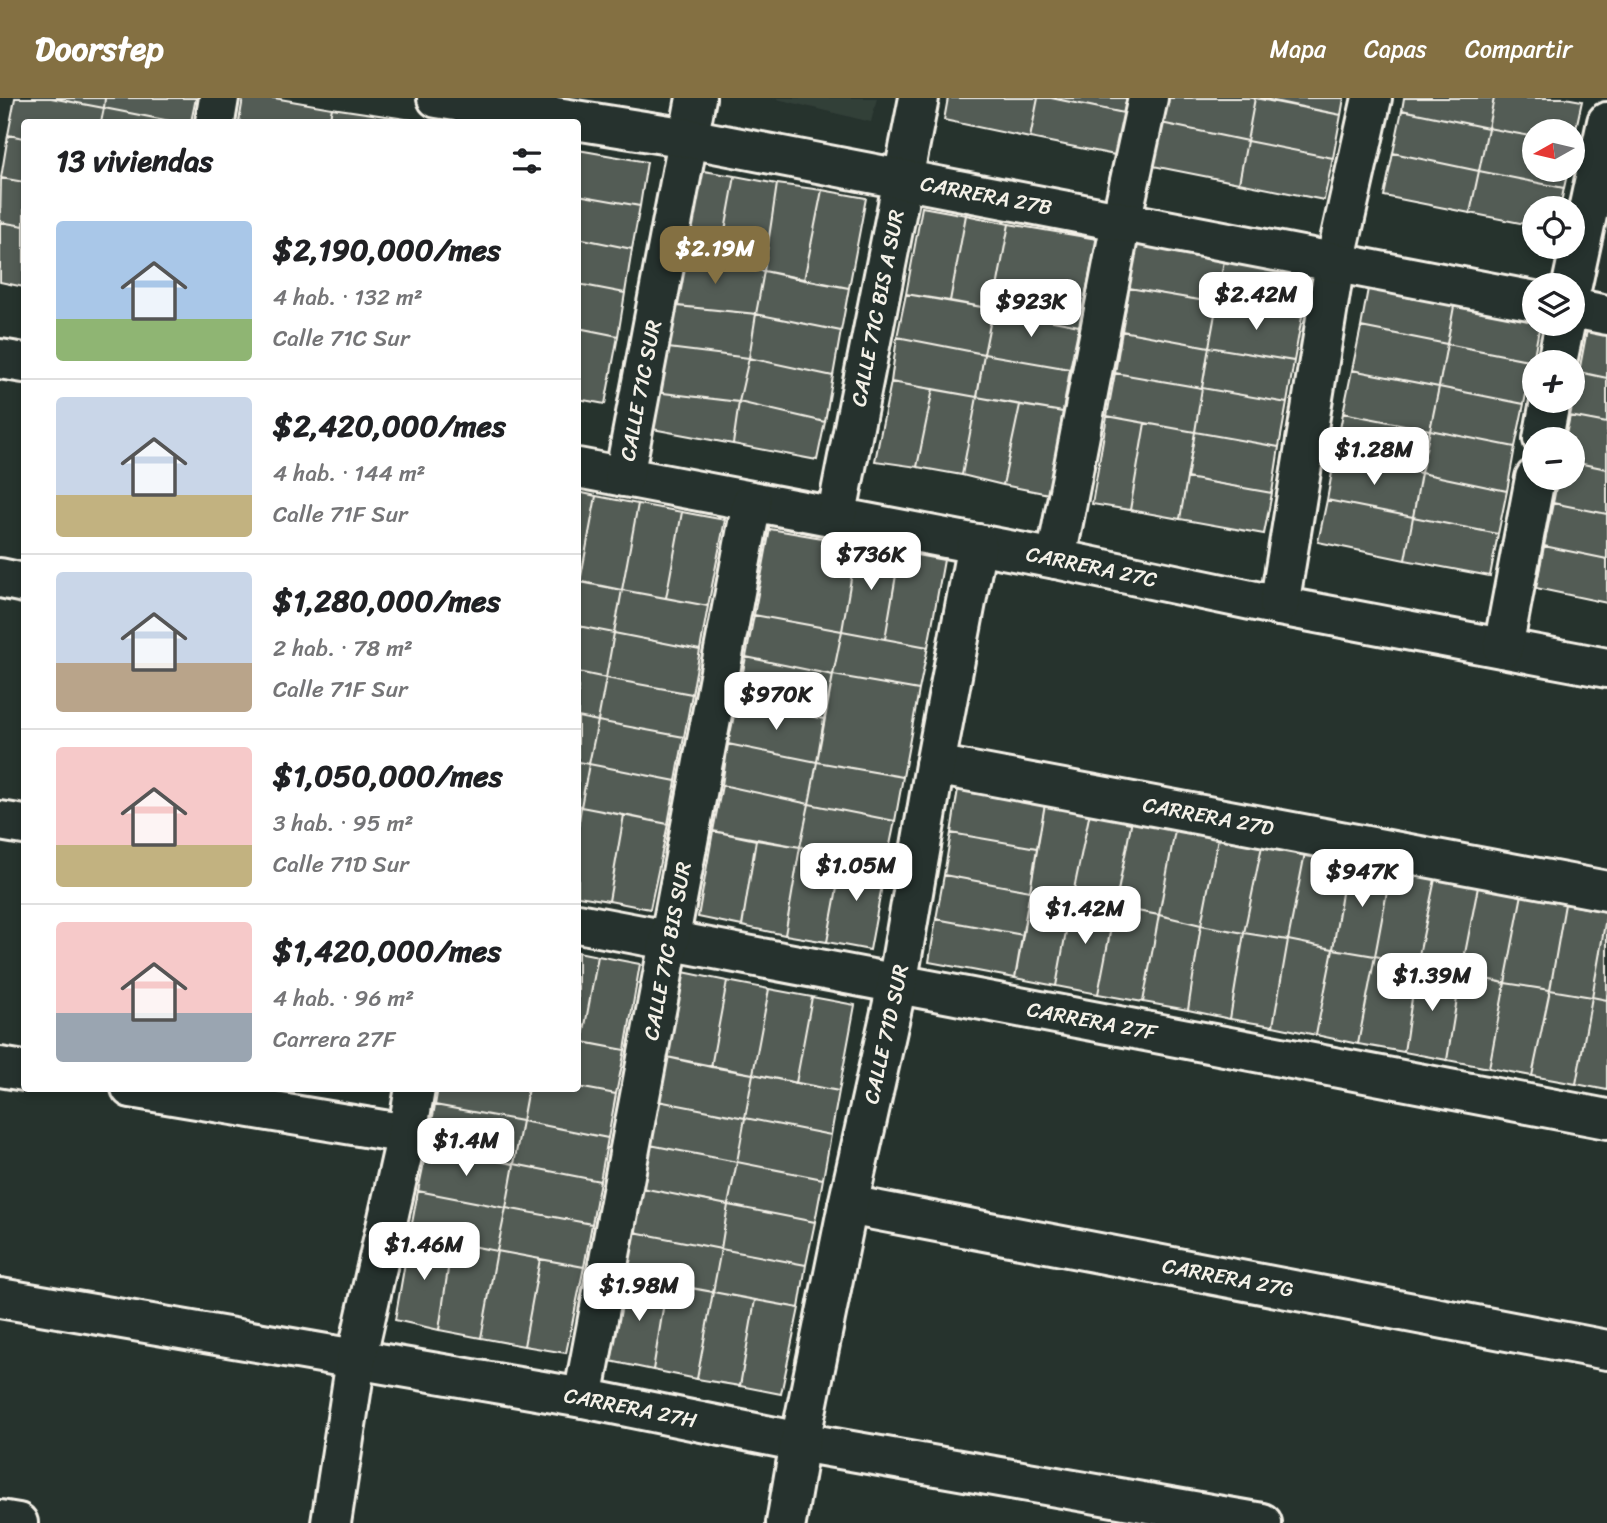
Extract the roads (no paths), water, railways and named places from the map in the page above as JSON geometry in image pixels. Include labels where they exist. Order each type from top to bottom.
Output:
[{"type":"street","points":[[216,119],[219,98]]},
{"type":"street","name":"CALLE 71C SUR","points":[[624,477],[696,98]]},
{"type":"street","name":"CALLE 71C BIS A SUR","points":[[836,518],[919,98]]},
{"type":"street","points":[[1056,559],[1121,222],[1148,98]]},
{"type":"street","points":[[1279,606],[1335,263],[1372,98]]},
{"type":"street","name":"CARRERA 27B","points":[[445,105],[548,119]]},
{"type":"street","points":[[1576,273],[1607,122]]},
{"type":"street","name":"CARRERA 27B","points":[[581,123],[688,138],[1522,299]]},
{"type":"street","points":[[1585,310],[1607,315]]},
{"type":"street","points":[[0,359],[21,362]]},
{"type":"street","name":"CARRERA 27C","points":[[581,469],[1607,668]]},
{"type":"street","points":[[1503,648],[1533,490]]},
{"type":"street","name":"CALLE 71C BIS SUR","points":[[583,1398],[752,502]]},
{"type":"street","name":"CALLE 71D SUR","points":[[786,1523],[848,1205],[897,985],[934,765],[976,544]]},
{"type":"street","points":[[0,578],[21,582]]},
{"type":"street","name":"CARRERA 27D","points":[[934,765],[1607,891]]},
{"type":"street","points":[[0,821],[21,824]]},
{"type":"street","name":"CARRERA 27F","points":[[581,924],[670,943],[1607,1119]]},
{"type":"street","points":[[0,1067],[21,1070]]},
{"type":"street","points":[[155,1092],[407,1134]]},
{"type":"street","points":[[331,1523],[356,1360],[414,1092]]},
{"type":"street","name":"CARRERA 27G","points":[[848,1205],[1607,1350]]},
{"type":"street","name":"CARRERA 27H","points":[[0,1298],[583,1398],[800,1442],[1262,1523]]},
{"type":"street","points":[[0,1520],[18,1523]]}]
